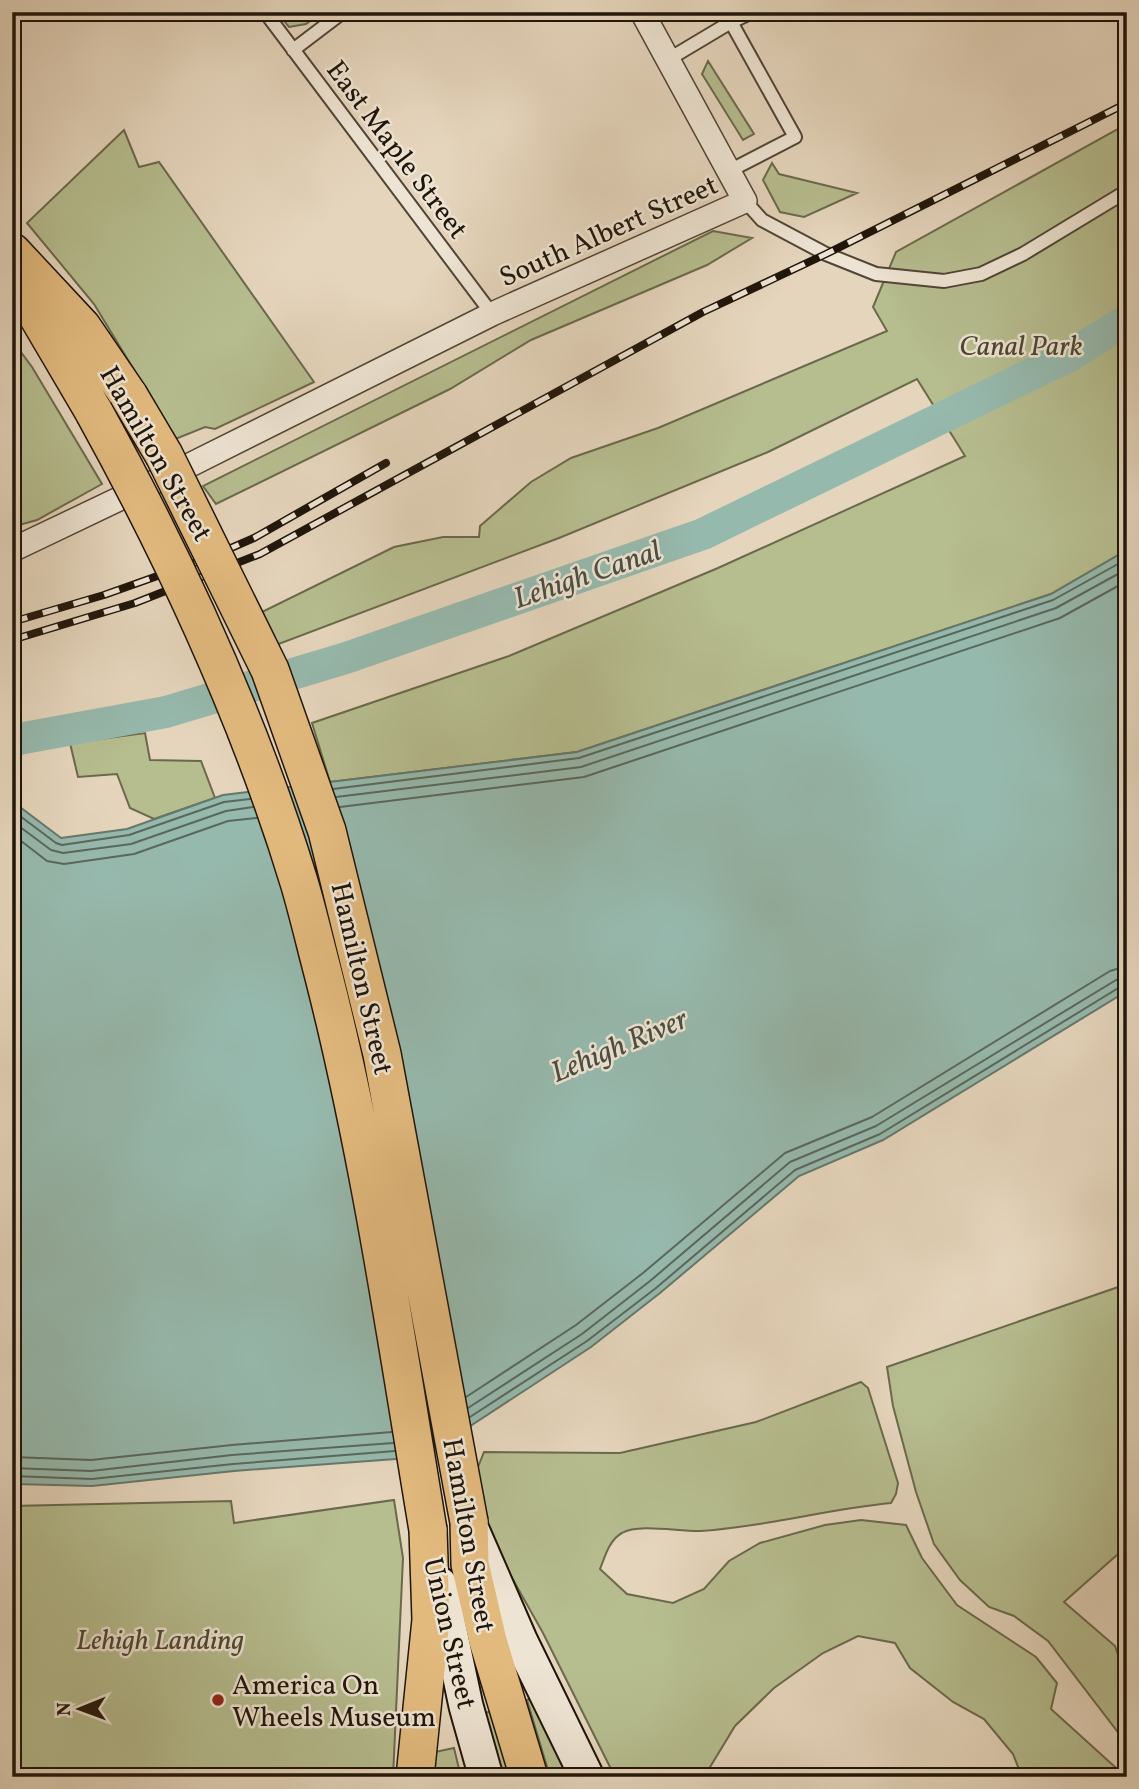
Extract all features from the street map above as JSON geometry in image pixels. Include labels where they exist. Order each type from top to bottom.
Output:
[{"type":"main road","name":"Hamilton Street","points":[[12,252],[82,327],[129,396],[164,455],[271,670],[327,831],[382,1054],[469,1522],[470,1564],[488,1642],[529,1777]]},
{"type":"main road","name":"Hamilton Street","points":[[12,273],[94,412],[164,544],[249,734],[300,883],[342,1049],[376,1223],[428,1530],[431,1620],[415,1777]]},
{"type":"main road","name":"Union Street","points":[[469,1522],[521,1642],[587,1777]]},
{"type":"main road","name":"Union Street","points":[[428,1530],[466,1706],[486,1777]]},
{"type":"street","points":[[642,12],[745,201]]},
{"type":"street","name":"South Albert Street","points":[[12,550],[188,466],[492,314],[745,201]]},
{"type":"lane","name":"East Maple Street","points":[[265,12],[492,314]]},
{"type":"lane","points":[[293,50],[343,12]]},
{"type":"lane","points":[[669,59],[751,12]]},
{"type":"lane","points":[[730,170],[795,137],[731,22]]},
{"type":"lane","name":"South Albert Street","points":[[745,201],[762,220],[827,254],[876,274],[944,281],[981,274],[1023,254],[1127,191]]},
{"type":"green space","points":[[277,12],[322,12],[306,24],[289,27]]},
{"type":"green space","points":[[708,61],[754,134],[743,140],[702,74]]},
{"type":"green space","name":"Canal Park","points":[[1127,124],[1127,550],[1051,594],[577,752],[330,782],[312,723],[509,656],[718,568],[965,456],[917,379],[768,452],[559,538],[276,645],[262,612],[394,547],[443,537],[479,537],[480,526],[531,482],[571,458],[658,428],[887,331],[873,307],[896,252]]},
{"type":"green space","points":[[124,130],[139,167],[159,162],[314,382],[215,429],[205,427],[173,440],[94,304],[27,223]]},
{"type":"green space","points":[[772,163],[779,174],[857,193],[804,217],[780,212],[763,180]]},
{"type":"green space","points":[[713,231],[752,238],[707,265],[531,340],[450,389],[216,504],[203,486]]},
{"type":"green space","points":[[12,340],[32,367],[102,484],[37,520],[12,527]]},
{"type":"green space","points":[[145,733],[150,760],[201,761],[215,798],[154,819],[130,808],[117,774],[78,777],[70,743]]},
{"type":"green space","points":[[1127,1284],[1127,1546],[1064,1602],[1115,1646],[1127,1680],[1127,1744],[1048,1641],[1014,1616],[989,1607],[960,1580],[934,1544],[916,1492],[893,1406],[887,1367]]},
{"type":"green space","points":[[861,1382],[868,1388],[898,1483],[891,1503],[725,1529],[629,1530],[614,1540],[600,1569],[627,1594],[673,1603],[704,1589],[729,1561],[760,1543],[825,1525],[861,1520],[906,1525],[922,1558],[957,1605],[1036,1657],[1057,1683],[1051,1709],[1126,1777],[1022,1777],[1013,1754],[984,1719],[953,1702],[910,1668],[895,1643],[858,1636],[823,1653],[774,1688],[735,1726],[704,1777],[615,1777],[543,1633],[502,1560],[485,1517],[476,1472],[484,1452],[620,1453],[756,1422]]},
{"type":"green space","name":"Lehigh Landing","points":[[394,1500],[403,1558],[393,1777],[12,1777],[12,1506],[231,1501],[234,1523]]},
{"type":"green space","points":[[536,1697],[570,1777],[550,1777],[527,1700]]},
{"type":"green space","points":[[493,1711],[511,1777],[498,1777],[480,1714]]},
{"type":"green space","points":[[454,1748],[461,1777],[433,1777],[435,1752]]},
{"type":"water","name":"Lehigh River","points":[[1127,550],[1127,991],[883,1140],[799,1176],[660,1293],[591,1347],[423,1457],[234,1471],[92,1486],[15,1484],[12,1481],[12,801],[61,838],[127,829],[223,795],[577,752],[1051,594]]},
{"type":"waterway","name":"Lehigh Canal","points":[[13,740],[166,712],[346,658],[703,534],[1071,355],[1127,320]]},
{"type":"railway","points":[[12,640],[135,603],[260,554],[703,312],[826,254],[1127,103]]},
{"type":"railway","points":[[12,622],[104,595],[208,558],[254,538],[386,463]]},
{"type":"place","name":"America On Wheels Museum","points":[[218,1700]]}]
